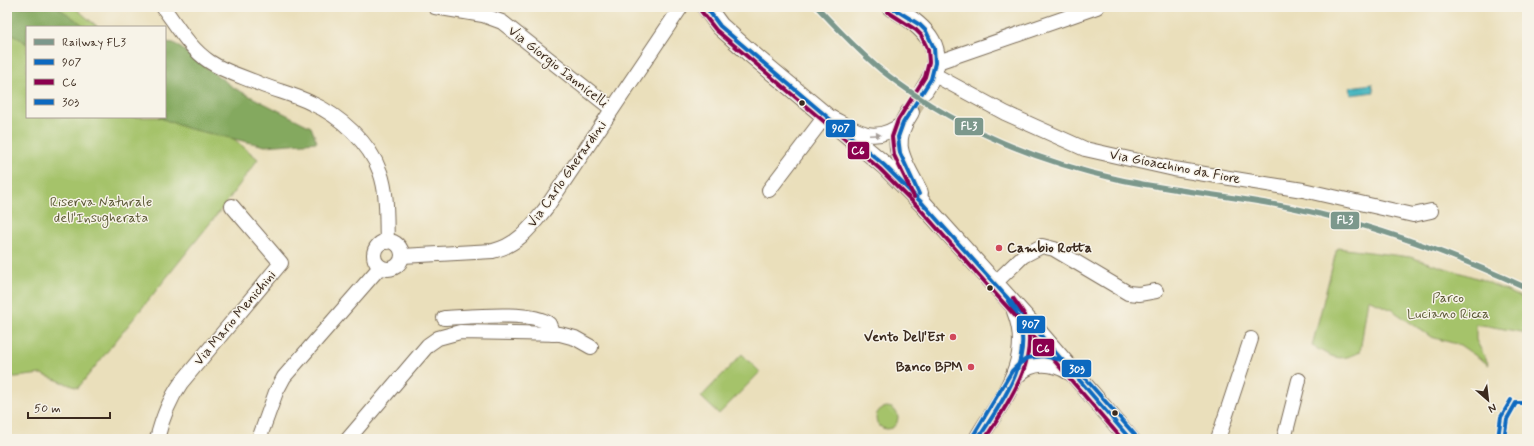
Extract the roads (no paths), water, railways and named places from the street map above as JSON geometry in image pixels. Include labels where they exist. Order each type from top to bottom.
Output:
[{"type":"main road","points":[[706,7],[720,26],[884,165],[923,204],[1038,332],[1130,439]]},
{"type":"main road","points":[[891,7],[911,18],[926,31],[934,48],[934,68],[924,90]]},
{"type":"main road","points":[[906,117],[898,137],[898,146],[923,204]]},
{"type":"main road","points":[[978,439],[1016,374],[1022,358],[1023,344],[1021,328],[1014,307]]},
{"type":"main road","points":[[1016,374],[1028,365],[1039,362],[1060,366],[1071,371]]},
{"type":"street","points":[[163,7],[185,37],[209,61],[270,88],[311,102],[324,109],[350,129],[367,149],[380,172],[385,195],[387,242]]},
{"type":"street","name":"Via Giorgio Iannicelli","points":[[435,7],[480,11],[510,27],[612,110]]},
{"type":"street","name":"Via Carlo Gherardini","points":[[402,256],[492,251],[504,248],[524,235],[546,208],[681,7]]},
{"type":"street","points":[[934,68],[1097,7]]},
{"type":"street","name":"Via Gioacchino da Fiore","points":[[934,68],[1005,113],[1085,149],[1174,169],[1303,190],[1413,215],[1430,211]]},
{"type":"street","points":[[769,190],[826,115],[871,136],[888,132],[906,117]]},
{"type":"street","name":"Via Mario Menichini","points":[[157,439],[160,425],[172,396],[181,383],[281,263],[232,206]]},
{"type":"street","points":[[387,242],[398,245],[402,256],[400,263],[394,268],[387,269],[380,267],[375,260],[375,252],[379,244],[387,242]]},
{"type":"street","points":[[994,284],[1023,256],[1042,246],[1054,249],[1128,293],[1139,294],[1156,291]]},
{"type":"street","points":[[259,439],[276,392],[284,377],[380,267]]},
{"type":"street","points":[[444,318],[494,316],[538,319],[550,324],[553,334]]},
{"type":"street","points":[[348,439],[428,345],[438,338],[460,332],[553,334],[571,337],[591,347]]},
{"type":"street","points":[[1218,439],[1251,339]]},
{"type":"street","points":[[1284,439],[1299,380]]},
{"type":"water","points":[[1372,84],[1374,92],[1351,95],[1350,87]]},
{"type":"tunnel","points":[[910,112],[924,90]]},
{"type":"rail line","name":"FL3","points":[[817,7],[864,55],[907,90],[963,124],[1023,151],[1054,162],[1117,179],[1230,197],[1328,216],[1415,242],[1527,288]]},
{"type":"place","name":"Cambio Rotta","points":[[999,248]]},
{"type":"place","name":"Vento Dell'Est","points":[[953,337]]},
{"type":"place","name":"Banco BPM","points":[[971,367]]},
{"type":"park label","name":"Riserva Naturale dell'Insugherata","points":[[101,210]]},
{"type":"park label","name":"Parco Luciano Ricca","points":[[1448,306]]}]
